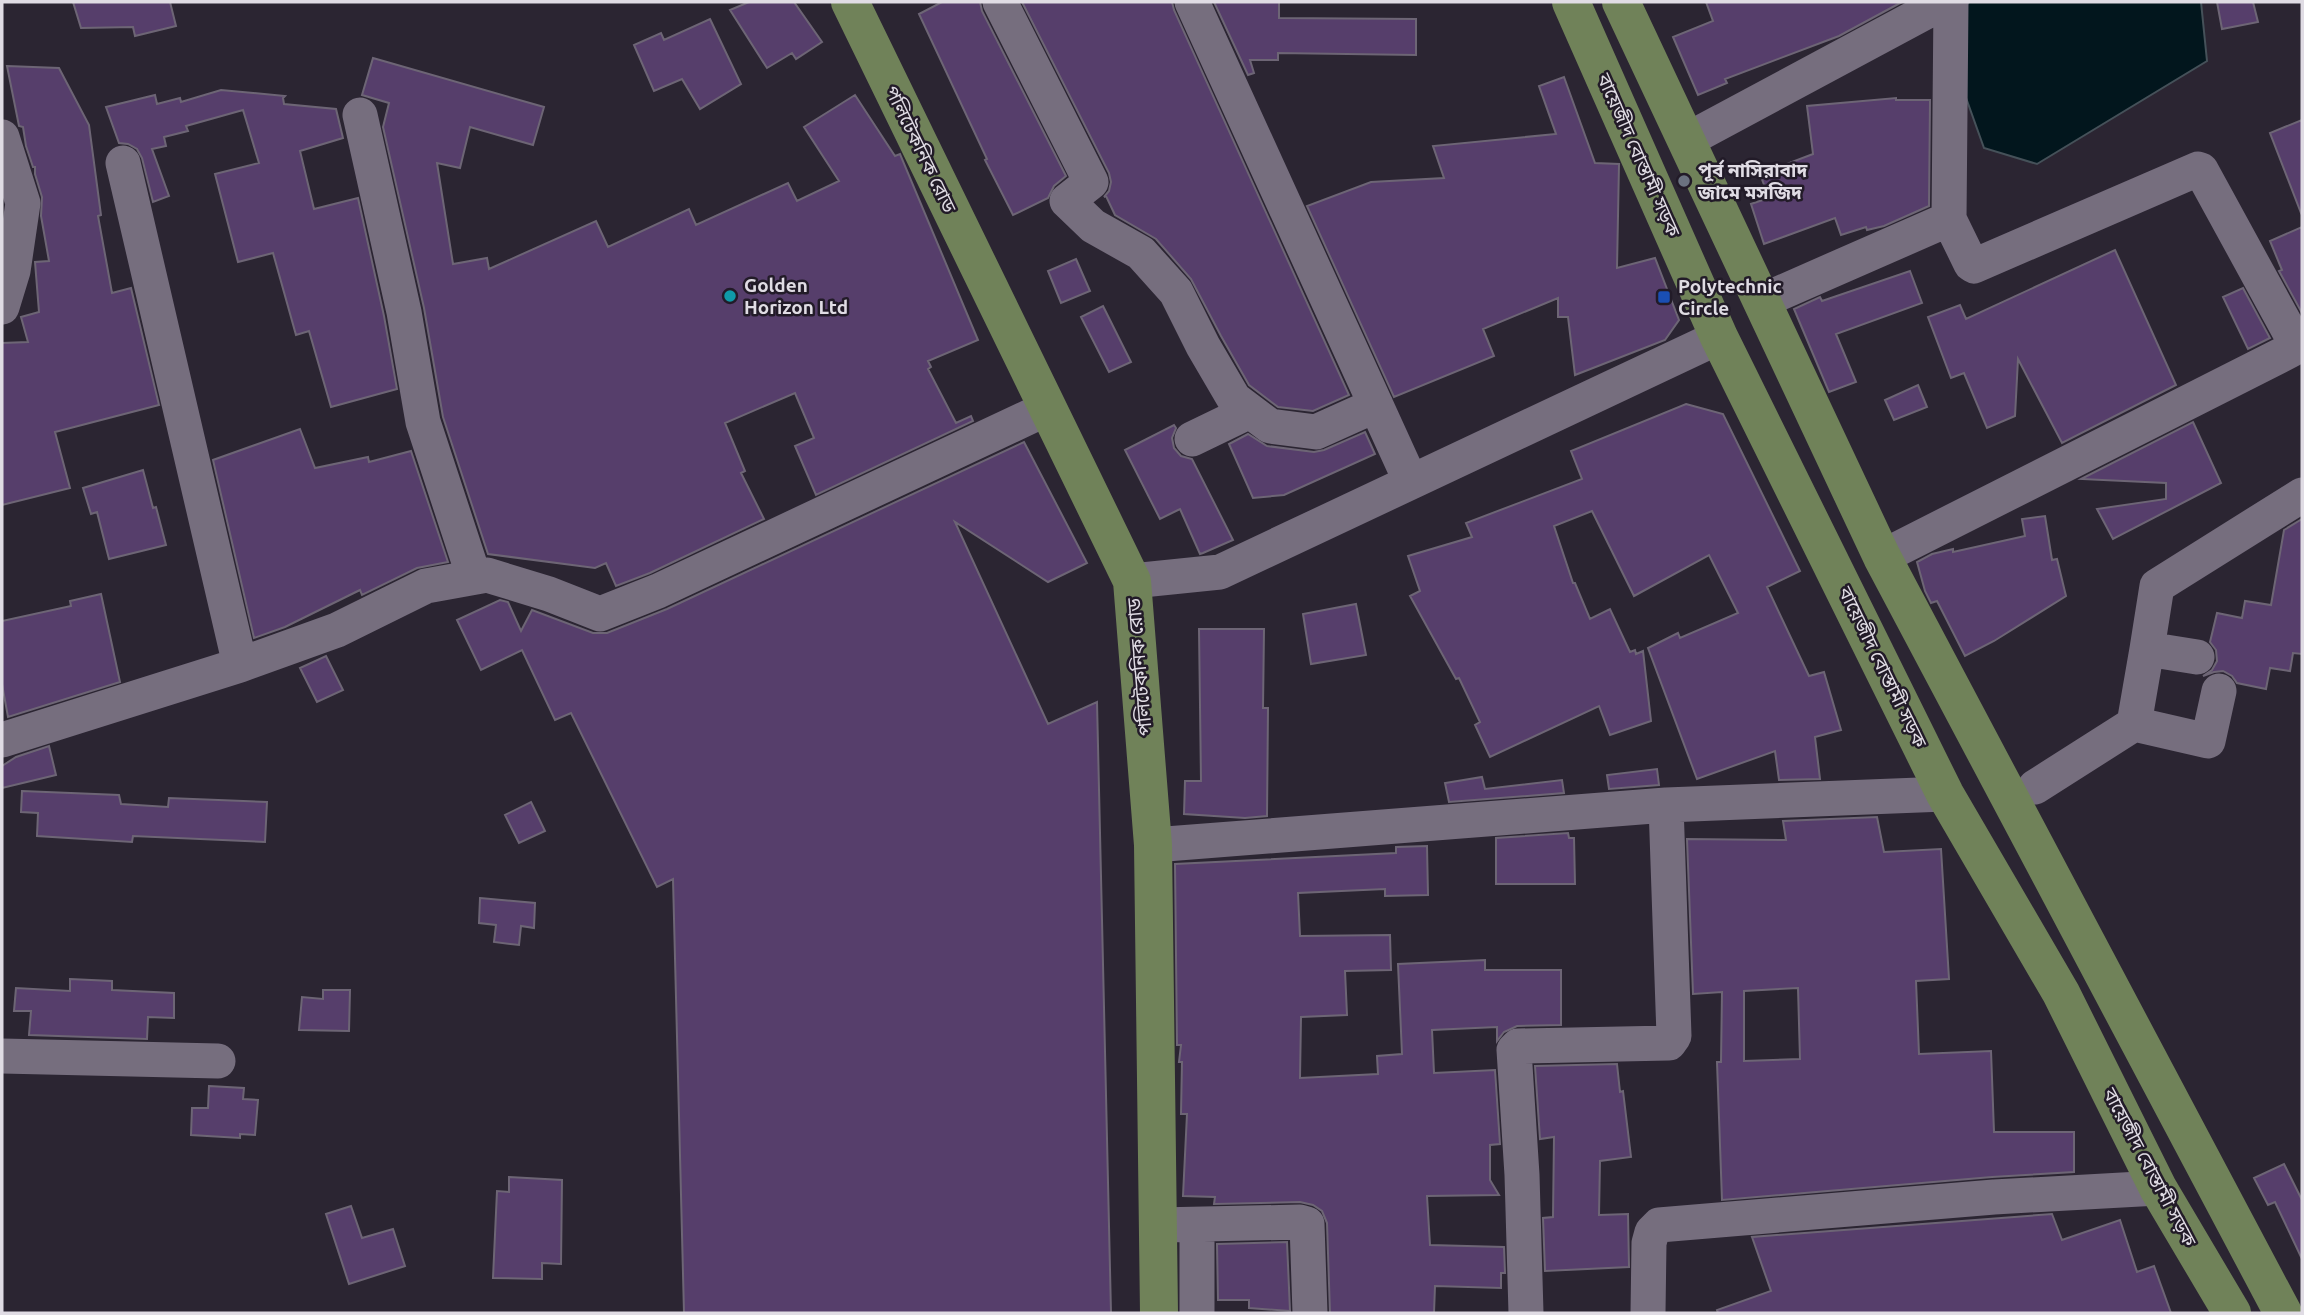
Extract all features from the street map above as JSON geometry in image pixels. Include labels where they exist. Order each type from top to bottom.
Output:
[{"type":"main road","name":"বায়েজীদ বোস্তামী সড়ক","points":[[1572,2],[1719,337],[1945,794],[2061,993],[2158,1188],[2232,1313]]},
{"type":"main road","points":[[1621,2],[1882,557],[2283,1313]]},
{"type":"main road","name":"পলিটেকনিক রোড","points":[[859,5],[1046,409],[1132,581],[1153,845],[1159,1313]]},
{"type":"street","points":[[1000,2],[1091,182],[1067,201],[1093,226],[1142,253],[1176,292],[1234,399],[1270,426],[1316,432],[1376,405]]},
{"type":"street","points":[[1192,2],[1411,482]]},
{"type":"street","points":[[1686,140],[1944,2]]},
{"type":"street","points":[[1882,557],[2291,350],[2294,346],[2294,340],[2201,170],[2196,169],[1974,266],[1971,264],[1949,219],[1951,2]]},
{"type":"street","points":[[360,115],[404,312],[423,422],[474,577]]},
{"type":"street","points":[[2,137],[23,203],[13,271],[2,307]]},
{"type":"street","points":[[122,163],[240,665]]},
{"type":"street","points":[[1762,301],[1949,219]]},
{"type":"street","points":[[1132,581],[1220,572],[1719,337]]},
{"type":"street","points":[[2,740],[240,665],[337,630],[426,586],[487,575],[549,594],[600,614],[671,585],[1046,409]]},
{"type":"street","points":[[1192,439],[1250,411]]},
{"type":"street","points":[[2134,724],[2157,586],[2302,495]]},
{"type":"street","points":[[2147,649],[2197,657]]},
{"type":"street","points":[[2035,787],[2134,724],[2208,741],[2219,691]]},
{"type":"street","points":[[1153,845],[1667,805],[1945,794]]},
{"type":"street","points":[[1526,1313],[1522,1175],[1514,1050],[1518,1046],[1669,1043],[1672,1040],[1667,805]]},
{"type":"street","points":[[2,1056],[218,1061]]},
{"type":"street","points":[[1648,1313],[1650,1242],[1652,1232],[1660,1225],[1994,1197],[2158,1188]]},
{"type":"street","points":[[1158,1225],[1307,1224],[1310,1313]]},
{"type":"street","points":[[1196,1225],[1197,1313]]},
{"type":"water","points":[[1969,2],[2201,2],[2207,61],[2037,164],[1984,148],[1955,67],[1956,17]]},
{"type":"building","points":[[73,2],[170,2],[176,26],[135,36],[133,27],[81,28]]},
{"type":"building","points":[[749,2],[794,2],[822,42],[796,59],[792,53],[767,68],[730,10]]},
{"type":"building","points":[[942,2],[980,2],[982,11],[1066,176],[1054,186],[1048,198],[1013,215],[919,14]]},
{"type":"building","points":[[1022,2],[1172,2],[1349,395],[1313,411],[1278,407],[1249,385],[1191,279],[1156,239],[1115,215],[1106,196],[1104,197],[1111,182],[1109,173]]},
{"type":"building","points":[[1214,2],[1279,2],[1279,18],[1416,19],[1416,55],[1278,53],[1278,60],[1250,60],[1254,73],[1248,75]]},
{"type":"building","points":[[1706,2],[1902,2],[1839,36],[1725,79],[1727,83],[1698,95],[1673,37],[1713,21]]},
{"type":"building","points":[[2217,2],[2253,2],[2258,22],[2222,29]]},
{"type":"building","points":[[710,19],[741,84],[700,109],[682,79],[654,91],[634,45],[661,33],[664,40]]},
{"type":"building","points":[[373,58],[544,107],[533,145],[470,127],[460,168],[437,163],[453,264],[487,258],[489,269],[596,221],[608,247],[689,209],[696,225],[788,183],[797,201],[839,181],[804,127],[855,95],[895,156],[900,154],[978,340],[928,361],[931,367],[928,369],[956,423],[971,416],[973,421],[816,495],[795,446],[814,438],[795,393],[725,423],[745,471],[741,473],[764,519],[650,573],[616,586],[606,563],[595,568],[488,554],[443,417],[424,308],[383,127],[389,103],[362,95]]},
{"type":"building","points":[[7,66],[59,68],[89,125],[101,215],[98,216],[112,293],[131,288],[159,405],[55,432],[70,488],[2,505],[2,343],[28,342],[21,317],[39,312],[35,262],[49,261],[41,216],[42,197],[23,127],[19,126]]},
{"type":"building","points":[[1564,77],[1595,163],[1619,164],[1617,268],[1655,258],[1679,320],[1665,340],[1575,375],[1568,317],[1558,317],[1558,298],[1483,329],[1494,356],[1394,397],[1307,206],[1371,182],[1444,178],[1433,146],[1556,134],[1539,86]]},
{"type":"building","points":[[221,90],[285,96],[284,104],[336,109],[343,138],[300,151],[314,209],[358,198],[397,389],[331,407],[309,331],[296,335],[273,253],[238,262],[215,174],[259,163],[243,110],[186,126],[188,131],[164,137],[166,146],[152,149],[169,196],[153,202],[142,158],[137,149],[119,143],[106,107],[155,95],[157,104],[180,98],[181,102]]},
{"type":"building","points":[[1896,98],[1930,100],[1929,206],[1884,226],[1867,230],[1866,227],[1841,235],[1835,218],[1764,244],[1751,204],[1769,198],[1760,174],[1813,154],[1807,106]]},
{"type":"building","points":[[2302,120],[2302,212],[2301,213],[2270,133]]},
{"type":"building","points":[[2302,227],[2302,313],[2279,271],[2282,270],[2270,241]]},
{"type":"building","points":[[2115,250],[2176,385],[2062,443],[2018,359],[2015,416],[1987,428],[1964,373],[1951,378],[1928,317],[1960,305],[1966,319]]},
{"type":"building","points":[[1076,259],[1090,291],[1061,303],[1048,271]]},
{"type":"building","points":[[1910,271],[1922,303],[1836,334],[1856,382],[1829,392],[1794,309],[1820,297],[1822,301]]},
{"type":"building","points":[[2243,288],[2270,338],[2248,349],[2223,297]]},
{"type":"building","points":[[1103,306],[1131,362],[1109,372],[1081,317]]},
{"type":"building","points":[[1918,385],[1927,407],[1894,420],[1885,400]]},
{"type":"building","points":[[1686,404],[1723,414],[1800,571],[1767,587],[1809,676],[1824,672],[1841,730],[1815,737],[1820,779],[1779,780],[1775,751],[1697,779],[1648,648],[1678,633],[1680,638],[1738,613],[1709,555],[1634,596],[1592,511],[1554,526],[1573,583],[1590,619],[1610,609],[1630,652],[1635,650],[1636,654],[1643,651],[1651,721],[1610,735],[1599,706],[1490,757],[1475,725],[1480,722],[1459,678],[1456,679],[1410,596],[1420,591],[1408,556],[1472,537],[1466,523],[1582,479],[1571,451]]},
{"type":"building","points":[[2193,422],[2221,483],[2113,539],[2097,509],[2166,499],[2166,483],[2081,479]]},
{"type":"building","points":[[1174,425],[1174,448],[1181,456],[1192,459],[1233,540],[1200,554],[1180,509],[1160,519],[1125,450]]},
{"type":"building","points":[[300,429],[315,468],[368,457],[369,462],[411,451],[448,562],[417,568],[362,595],[360,590],[285,627],[254,638],[213,460]]},
{"type":"building","points":[[1365,432],[1375,454],[1284,495],[1253,498],[1229,444],[1248,434],[1267,446],[1314,452]]},
{"type":"building","points":[[1024,442],[1087,563],[1048,582],[955,522],[1048,724],[1097,702],[1111,1313],[684,1313],[673,879],[657,887],[571,713],[555,720],[522,650],[481,670],[457,620],[500,600],[508,602],[521,631],[532,610],[593,633],[607,633],[667,609]]},
{"type":"building","points":[[143,470],[166,545],[109,559],[97,512],[91,514],[83,488]]},
{"type":"building","points":[[2045,516],[2052,560],[2057,559],[2066,596],[1965,656],[1937,601],[1931,603],[1917,562],[1932,554],[2025,536],[2022,519]]},
{"type":"building","points":[[2302,519],[2302,654],[2293,653],[2290,671],[2270,668],[2266,689],[2237,683],[2223,671],[2203,676],[2212,670],[2217,661],[2216,650],[2210,642],[2217,613],[2242,618],[2245,601],[2271,605],[2284,530]]},
{"type":"building","points":[[101,594],[120,682],[8,717],[2,684],[2,621],[71,606],[70,601]]},
{"type":"building","points":[[1356,604],[1366,655],[1311,664],[1303,614]]},
{"type":"building","points":[[1199,629],[1264,629],[1263,708],[1268,708],[1267,816],[1245,818],[1184,814],[1185,781],[1201,781]]},
{"type":"building","points":[[326,656],[343,690],[317,702],[300,668]]},
{"type":"building","points":[[49,746],[56,775],[2,788],[2,766],[16,757]]},
{"type":"building","points":[[1657,769],[1659,785],[1609,789],[1607,775]]},
{"type":"building","points":[[1482,777],[1485,789],[1562,780],[1564,793],[1449,802],[1445,783]]},
{"type":"building","points":[[22,791],[119,795],[121,804],[168,807],[169,798],[267,802],[265,842],[133,836],[132,842],[37,836],[38,813],[21,812]]},
{"type":"building","points":[[531,802],[545,831],[519,843],[505,815]]},
{"type":"building","points":[[1877,817],[1884,852],[1941,849],[1949,979],[1916,981],[1919,1054],[1991,1051],[1994,1132],[2074,1132],[2074,1172],[1722,1200],[1717,1062],[1721,1062],[1722,992],[1693,994],[1687,839],[1786,840],[1783,821]],"holes":[[[1798,988],[1800,1059],[1744,1061],[1744,991]]]},
{"type":"building","points":[[1568,833],[1569,838],[1574,838],[1575,884],[1496,884],[1496,838]]},
{"type":"building","points":[[1427,846],[1428,895],[1385,896],[1385,889],[1298,893],[1300,936],[1390,935],[1391,970],[1345,971],[1347,1015],[1301,1017],[1300,1078],[1378,1074],[1377,1056],[1402,1054],[1398,964],[1485,960],[1485,970],[1561,970],[1561,1025],[1517,1026],[1504,1032],[1497,1041],[1497,1027],[1432,1030],[1434,1073],[1495,1070],[1500,1144],[1490,1145],[1490,1180],[1499,1195],[1427,1196],[1430,1245],[1504,1247],[1505,1273],[1501,1273],[1501,1288],[1435,1286],[1434,1313],[1330,1313],[1327,1223],[1322,1211],[1313,1205],[1300,1202],[1214,1204],[1215,1197],[1183,1196],[1187,1114],[1181,1114],[1182,1062],[1179,1062],[1181,1045],[1177,1045],[1175,864],[1396,853],[1396,847]]},
{"type":"building","points":[[480,898],[535,903],[534,928],[521,926],[519,945],[494,942],[496,925],[479,923]]},
{"type":"building","points":[[70,979],[112,981],[112,990],[174,993],[174,1018],[148,1017],[147,1039],[29,1035],[31,1011],[14,1011],[16,988],[70,991]]},
{"type":"building","points":[[323,990],[350,990],[349,1031],[299,1030],[302,997],[323,999]]},
{"type":"building","points":[[1617,1064],[1631,1157],[1600,1161],[1599,1215],[1628,1214],[1629,1267],[1545,1271],[1543,1218],[1553,1217],[1554,1137],[1540,1139],[1535,1066]]},
{"type":"building","points":[[209,1086],[244,1088],[243,1099],[258,1100],[255,1135],[240,1134],[240,1138],[191,1135],[192,1108],[208,1108]]},
{"type":"building","points":[[2284,1164],[2302,1200],[2302,1259],[2275,1202],[2268,1205],[2254,1178]]},
{"type":"building","points":[[509,1177],[562,1180],[561,1264],[542,1263],[542,1279],[493,1278],[497,1191],[509,1192]]},
{"type":"building","points":[[351,1206],[362,1238],[393,1229],[405,1266],[349,1284],[326,1214]]},
{"type":"building","points":[[2052,1214],[2062,1240],[2120,1220],[2137,1272],[2154,1266],[2171,1313],[1718,1313],[1717,1310],[1771,1291],[1752,1237]]},
{"type":"building","points":[[1287,1242],[1290,1311],[1249,1308],[1249,1300],[1218,1300],[1217,1244]]},
{"type":"place","name":"পূর্ব নাসিরাবাদ জামে মসজিদ","points":[[1684,181]]},
{"type":"place","name":"Golden Horizon Ltd","points":[[730,296]]},
{"type":"place","name":"Polytechnic Circle","points":[[1664,297]]}]
